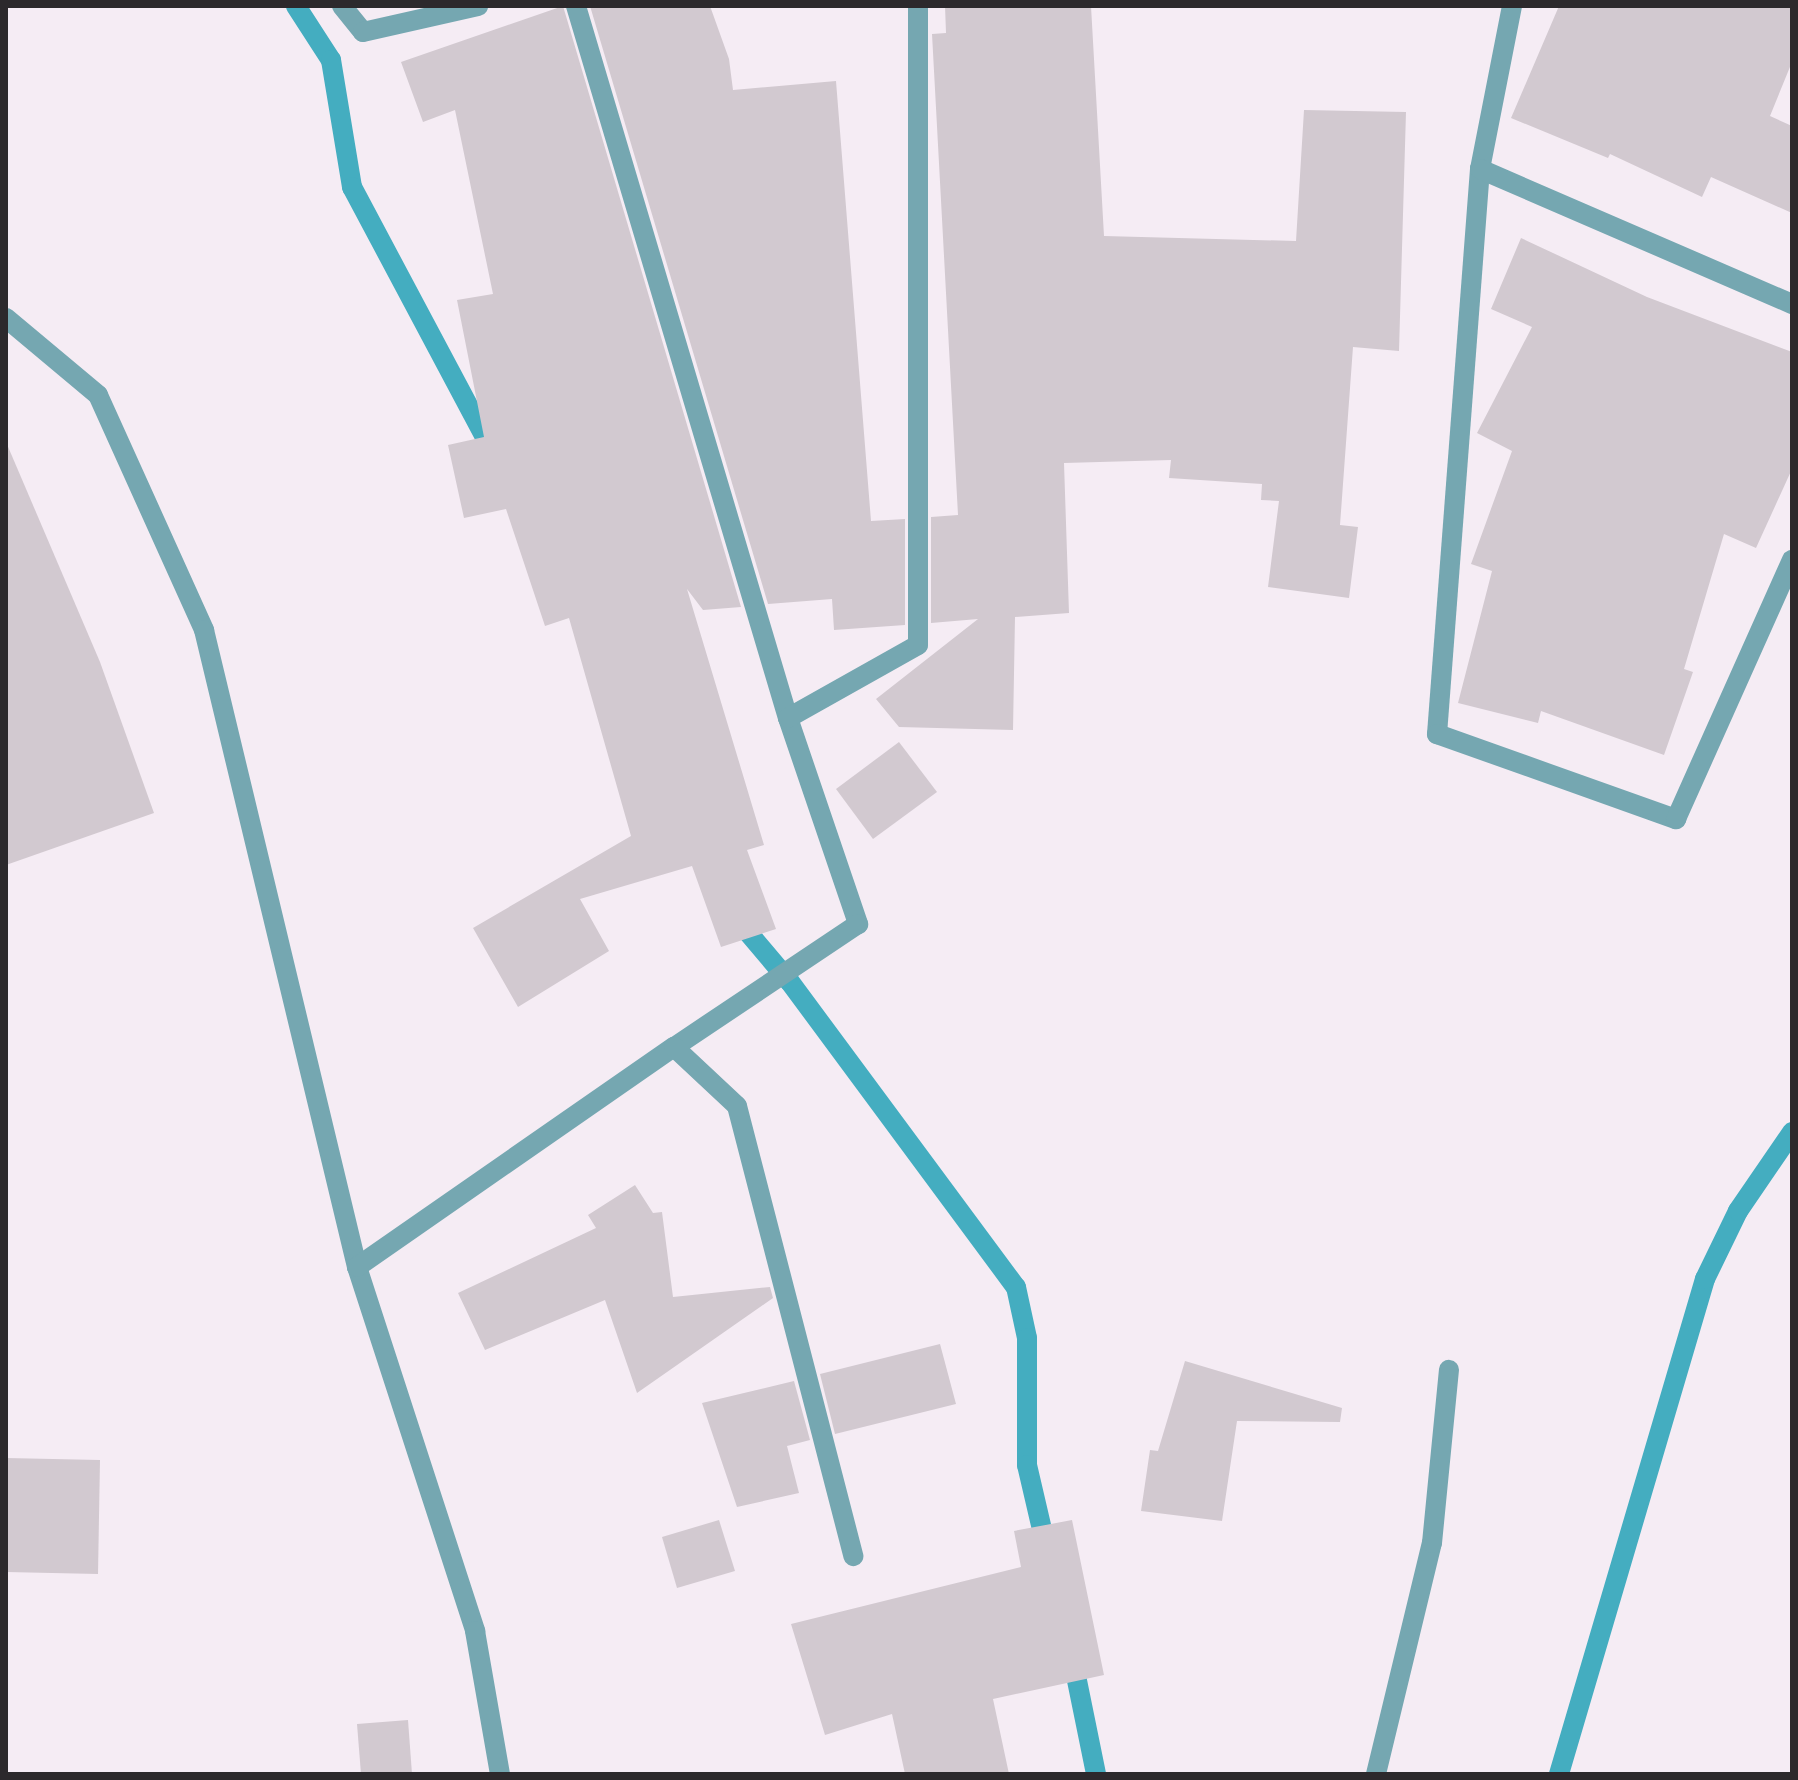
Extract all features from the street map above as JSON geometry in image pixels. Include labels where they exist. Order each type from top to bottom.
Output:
[{"type":"street","points":[[342,6],[363,32],[478,6]]},
{"type":"street","points":[[357,1267],[674,1047],[858,924],[788,718],[576,6]]},
{"type":"street","points":[[788,718],[918,645],[918,6]]},
{"type":"street","points":[[1512,6],[1480,169],[1437,734],[1676,819],[1792,560]]},
{"type":"street","points":[[1480,169],[1792,304]]},
{"type":"street","points":[[6,318],[98,395],[204,630],[357,1267],[475,1631],[500,1774]]},
{"type":"street","points":[[674,1047],[737,1106],[853,1556]]},
{"type":"street","points":[[1376,1774],[1432,1543],[1449,1370]]},
{"type":"building","points":[[563,6],[741,607],[703,610],[687,589],[764,845],[747,850],[776,929],[721,947],[692,866],[580,899],[609,951],[518,1007],[473,928],[631,836],[569,618],[545,626],[506,509],[464,518],[448,445],[484,437],[457,300],[493,294],[455,110],[423,122],[401,62]]},
{"type":"building","points":[[590,6],[710,6],[729,59],[733,90],[836,81],[871,521],[905,519],[905,625],[834,630],[832,599],[768,604]]},
{"type":"building","points":[[945,6],[1091,6],[1104,236],[1296,241],[1304,110],[1406,112],[1399,351],[1353,347],[1340,525],[1358,527],[1349,598],[1268,587],[1279,501],[1261,500],[1262,484],[1169,478],[1171,460],[1064,463],[1069,613],[1015,617],[1013,730],[899,727],[876,699],[978,619],[931,623],[931,517],[958,515],[932,34],[946,33]]},
{"type":"building","points":[[1559,6],[1792,6],[1792,62],[1770,116],[1792,126],[1792,213],[1711,177],[1702,197],[1610,154],[1608,158],[1511,118]]},
{"type":"building","points":[[1521,238],[1647,297],[1792,352],[1792,469],[1756,548],[1724,534],[1684,669],[1693,672],[1664,755],[1541,711],[1538,723],[1458,703],[1492,571],[1471,564],[1512,451],[1477,433],[1532,327],[1491,309]]},
{"type":"building","points":[[6,442],[100,662],[154,813],[6,865]]},
{"type":"building","points":[[899,742],[937,792],[873,839],[836,789]]},
{"type":"building","points":[[635,1185],[653,1213],[662,1212],[673,1297],[770,1287],[773,1298],[637,1393],[605,1300],[485,1350],[458,1293],[596,1228],[588,1215]]},
{"type":"building","points":[[940,1344],[956,1404],[835,1434],[820,1374]]},
{"type":"building","points":[[1185,1361],[1342,1408],[1340,1422],[1237,1421],[1222,1521],[1141,1511],[1150,1450],[1158,1451]]},
{"type":"building","points":[[794,1381],[810,1440],[787,1446],[799,1493],[737,1507],[702,1403]]},
{"type":"building","points":[[6,1458],[100,1460],[98,1574],[6,1572]]},
{"type":"building","points":[[719,1520],[735,1571],[677,1588],[662,1537]]},
{"type":"building","points":[[1072,1520],[1104,1675],[993,1699],[1009,1774],[905,1774],[892,1714],[825,1735],[791,1624],[1021,1567],[1014,1531]]},
{"type":"building","points":[[408,1720],[412,1774],[361,1774],[357,1724]]},
{"type":"waterway","points":[[296,6],[331,60],[352,187],[496,458]]},
{"type":"waterway","points":[[735,917],[790,982],[1016,1287],[1027,1338],[1027,1465],[1047,1551]]},
{"type":"waterway","points":[[1559,1774],[1705,1279],[1738,1211],[1792,1132]]},
{"type":"waterway","points":[[1072,1656],[1096,1774]]}]
